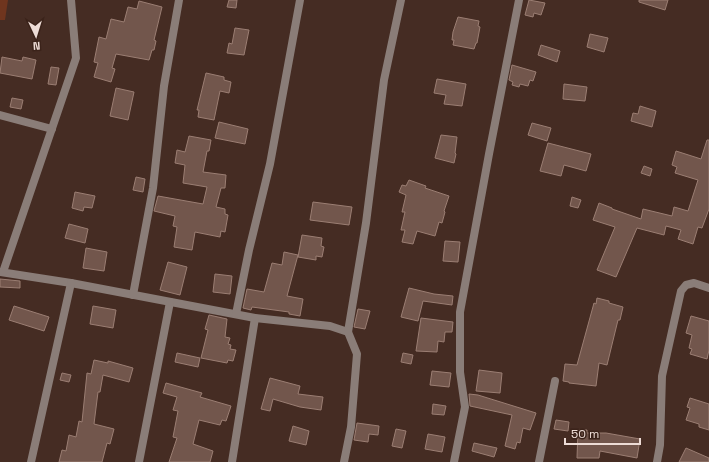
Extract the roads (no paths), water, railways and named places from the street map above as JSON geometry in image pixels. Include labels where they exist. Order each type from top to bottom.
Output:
[{"type":"street","points":[[71,0],[76,58],[2,272],[71,283],[256,318],[330,326],[348,332]]},
{"type":"street","points":[[133,295],[153,188],[164,86],[178,0]]},
{"type":"street","points":[[236,314],[249,250],[270,164],[300,0]]},
{"type":"street","points":[[344,462],[351,427],[357,354],[348,332],[366,223],[384,80],[401,0]]},
{"type":"street","points":[[454,462],[465,407],[460,372],[460,312],[484,176],[519,0]]},
{"type":"street","points":[[0,115],[52,129]]},
{"type":"street","points":[[31,462],[71,283]]},
{"type":"street","points":[[657,462],[660,445],[660,394],[662,376],[681,291],[686,285],[694,283],[709,288]]},
{"type":"street","points":[[139,462],[170,302]]},
{"type":"street","points":[[232,462],[256,318]]},
{"type":"street","points":[[539,462],[556,381]]}]
